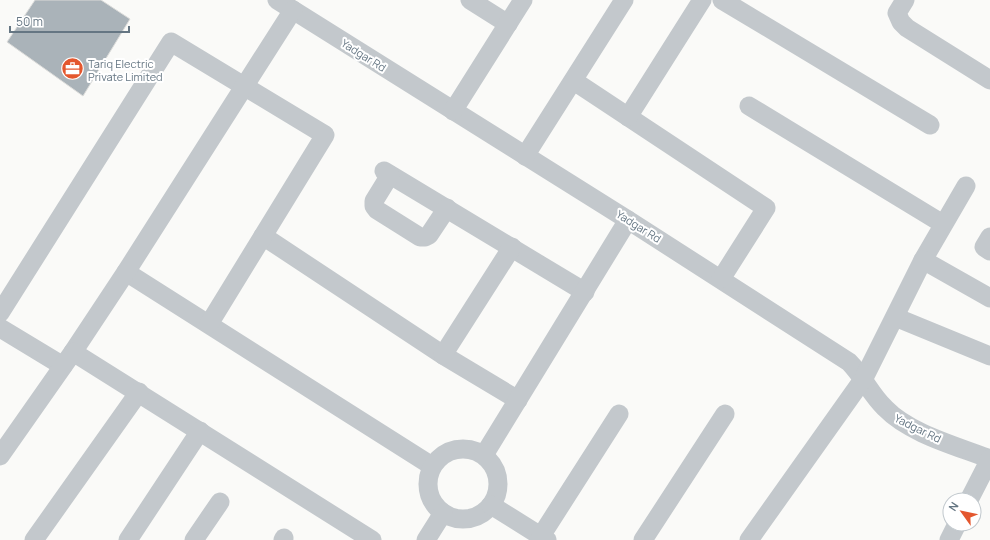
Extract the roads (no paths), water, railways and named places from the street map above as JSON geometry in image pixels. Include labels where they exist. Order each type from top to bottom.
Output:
[{"type":"street","points":[[470,0],[508,24]]},
{"type":"street","points":[[453,111],[522,0]]},
{"type":"street","points":[[525,156],[624,0]]},
{"type":"street","points":[[628,117],[702,0]]},
{"type":"street","points":[[722,0],[930,125]]},
{"type":"street","points":[[905,0],[898,13],[900,22],[907,28],[990,80]]},
{"type":"street","points":[[0,456],[68,359],[126,272],[245,85],[285,5]]},
{"type":"street","name":"Yadgar Rd","points":[[285,5],[628,220],[849,362],[864,378],[884,408],[904,423],[990,459]]},
{"type":"street","points":[[0,313],[171,42],[245,85],[325,135],[209,324]]},
{"type":"street","points":[[574,81],[766,208],[721,279]]},
{"type":"street","points":[[749,106],[944,224]]},
{"type":"street","points":[[447,208],[429,235],[420,237],[377,210],[374,206],[374,201],[387,173],[447,208],[512,247],[585,292]]},
{"type":"street","points":[[749,540],[864,378],[923,260],[966,186]]},
{"type":"street","points":[[484,455],[628,220]]},
{"type":"street","points":[[263,236],[443,355],[518,400]]},
{"type":"street","points":[[990,237],[984,247],[990,251]]},
{"type":"street","points":[[443,355],[512,247]]},
{"type":"street","points":[[923,260],[990,298]]},
{"type":"street","points":[[126,272],[432,466]]},
{"type":"street","points":[[895,317],[990,356]]},
{"type":"street","points":[[0,328],[139,392],[372,540]]},
{"type":"street","points":[[34,540],[139,392]]},
{"type":"street","points":[[490,505],[544,538],[619,414]]},
{"type":"street","points":[[643,540],[724,414]]},
{"type":"street","points":[[128,540],[200,431]]},
{"type":"street","points":[[462,448],[473,450],[484,455],[492,463],[496,473],[498,484],[496,496],[483,512],[473,517],[463,519],[453,518],[443,513],[435,506],[430,497],[428,476],[432,466],[440,457],[450,451],[462,448]]},
{"type":"street","points":[[973,492],[990,459]]},
{"type":"street","points":[[194,540],[220,502]]},
{"type":"street","points":[[426,540],[443,513]]},
{"type":"place","name":"Tariq Electric Private Limited","points":[[72,69]]}]
